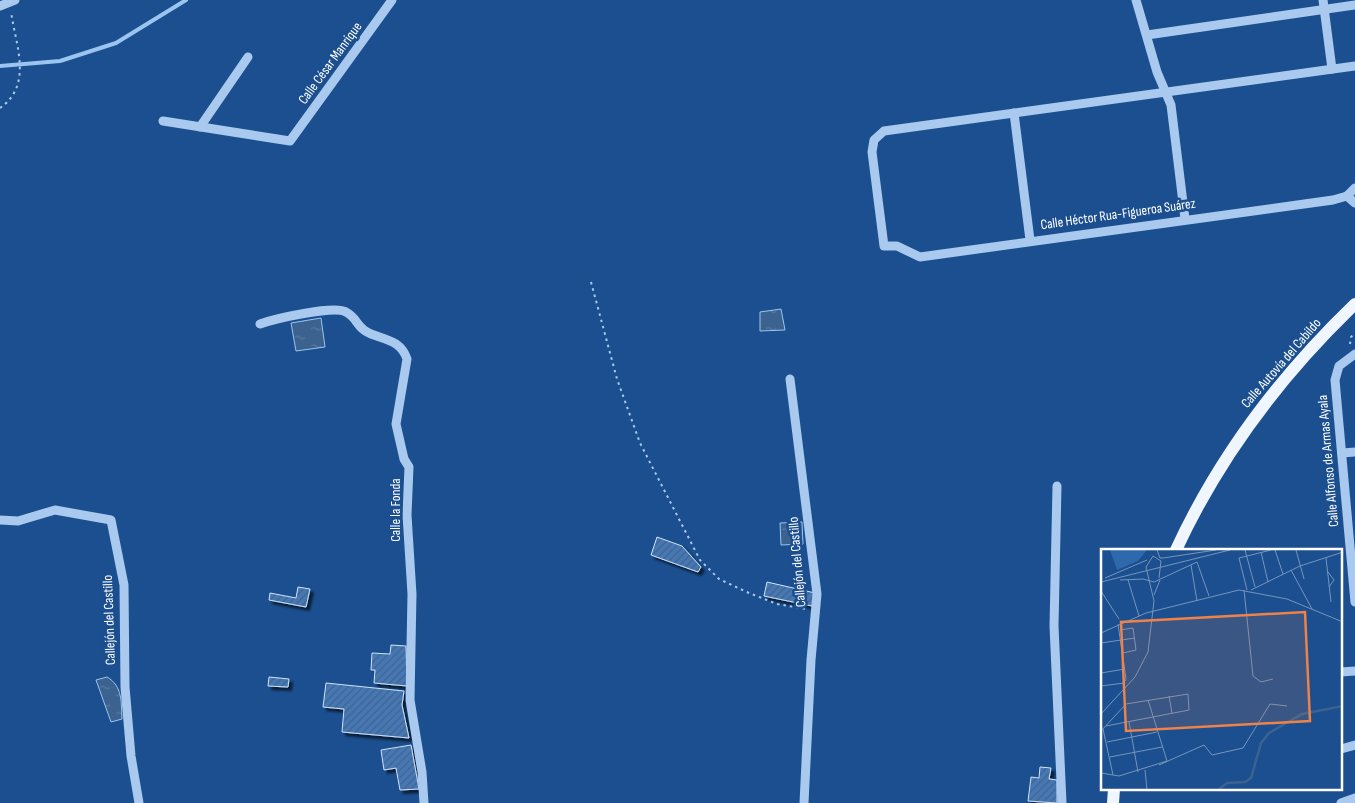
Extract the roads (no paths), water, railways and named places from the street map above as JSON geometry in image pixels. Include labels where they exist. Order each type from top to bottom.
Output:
[{"type":"main road","name":"Calle Autovía del Cabildo","points":[[1177,549],[1226,456],[1271,395],[1355,304]]},
{"type":"main road","points":[[1113,803],[1114,790]]},
{"type":"street","name":"Calle César Manrique","points":[[200,127],[290,141],[392,0]]},
{"type":"street","points":[[1136,0],[1157,72],[1167,91],[1171,105],[1185,219]]},
{"type":"street","points":[[1147,35],[1323,5],[1355,5]]},
{"type":"street","points":[[1323,5],[1332,69]]},
{"type":"street","points":[[163,121],[200,127],[248,57]]},
{"type":"street","points":[[1030,240],[1014,112],[1355,66]]},
{"type":"street","name":"Calle Héctor Rua-Figueroa Suárez","points":[[1014,112],[884,131],[874,140],[872,152],[884,246],[897,246],[920,256],[1347,196]]},
{"type":"street","points":[[1355,188],[1347,196],[1355,203]]},
{"type":"street","name":"Calle la Fonda","points":[[260,324],[273,319],[337,310],[345,311],[360,329],[398,344],[404,349],[407,359],[396,424],[404,459],[409,467],[406,515],[412,594],[410,700],[422,772],[424,803]]},
{"type":"street","name":"Calle Alfonso de Armas Ayala","points":[[1354,354],[1339,366],[1334,380],[1355,602]]},
{"type":"street","name":"Callejón del Castillo","points":[[790,379],[817,594],[811,660],[804,803]]},
{"type":"street","points":[[1342,453],[1355,452]]},
{"type":"street","points":[[1057,486],[1054,626],[1062,803]]},
{"type":"street","name":"Callejón del Castillo","points":[[0,520],[18,521],[55,510],[111,520],[124,584],[125,686],[131,756],[139,803]]},
{"type":"street","points":[[1342,572],[1352,571]]},
{"type":"street","points":[[1342,672],[1355,671]]},
{"type":"street","points":[[1342,749],[1355,745]]},
{"type":"street","points":[[1341,803],[1355,798]]},
{"type":"water","points":[[781,309],[785,330],[760,331],[760,312]]},
{"type":"water","points":[[321,318],[325,347],[296,351],[291,323]]},
{"type":"water","points":[[802,522],[803,544],[781,545],[780,523]]},
{"type":"water","points":[[107,677],[119,690],[121,701],[122,719],[111,722],[96,680]]},
{"type":"waterway","points":[[0,66],[60,61],[116,43],[186,0]]}]
